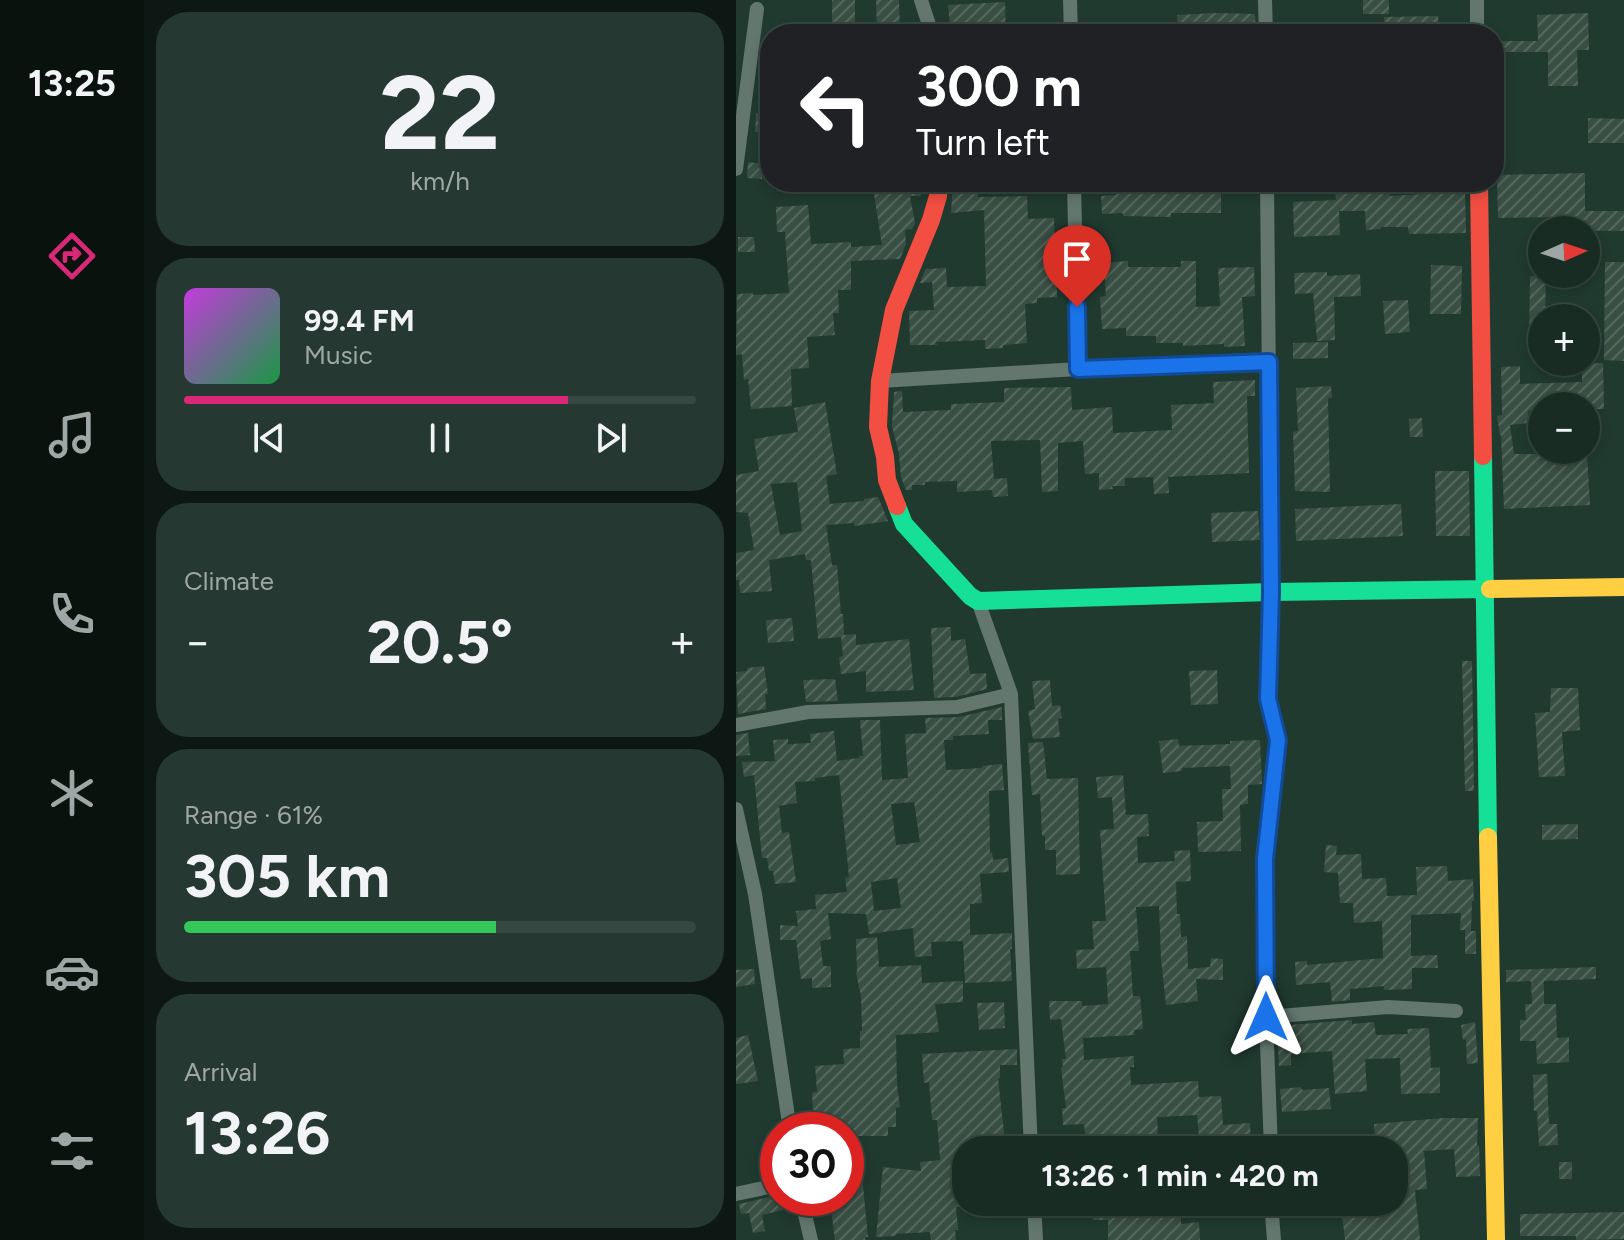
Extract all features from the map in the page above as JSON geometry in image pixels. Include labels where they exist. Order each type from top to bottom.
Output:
[{"type":"street","points":[[921,0],[929,24]]},
{"type":"street","points":[[1070,0],[1071,24]]},
{"type":"street","points":[[1265,0],[1266,24]]},
{"type":"street","points":[[1477,0],[1477,24]]},
{"type":"street","points":[[736,169],[757,9]]},
{"type":"street","points":[[938,192],[931,220],[894,310],[880,381],[878,427],[887,480],[904,524],[978,601],[1271,592],[1624,587]]},
{"type":"street","points":[[1074,192],[1078,369]]},
{"type":"street","points":[[1267,192],[1271,592],[1268,699],[1278,740],[1265,859],[1270,1136]]},
{"type":"street","points":[[1479,192],[1496,1240]]},
{"type":"street","points":[[880,381],[1269,362]]},
{"type":"street","points":[[978,601],[1011,694],[1030,1136]]},
{"type":"street","points":[[736,725],[808,712],[957,707],[1011,694]]},
{"type":"street","points":[[736,809],[755,894],[787,1112]]},
{"type":"street","points":[[1266,1017],[1388,1007],[1456,1011]]},
{"type":"street","points":[[736,1194],[760,1189]]},
{"type":"street","points":[[805,1216],[811,1240]]},
{"type":"street","points":[[1035,1216],[1036,1240]]},
{"type":"street","points":[[1272,1216],[1274,1240]]},
{"type":"building","points":[[832,0],[855,0],[855,24],[832,24]]},
{"type":"building","points":[[876,0],[899,0],[900,24],[877,24]]},
{"type":"building","points":[[1363,0],[1389,0],[1389,14],[1363,14]]},
{"type":"building","points":[[1005,2],[1006,24],[950,24],[948,5]]},
{"type":"building","points":[[1588,13],[1589,50],[1577,50],[1578,86],[1548,86],[1548,52],[1504,52],[1504,41],[1538,41],[1537,15]]},
{"type":"building","points":[[1255,14],[1256,24],[1177,24],[1177,15]]},
{"type":"building","points":[[1438,16],[1439,24],[1384,24],[1384,17]]},
{"type":"building","points":[[756,113],[760,113],[760,132],[755,132]]},
{"type":"building","points":[[1588,118],[1624,119],[1624,143],[1588,143]]},
{"type":"building","points":[[748,162],[760,164],[760,179],[747,178]]},
{"type":"building","points":[[1585,173],[1585,211],[1624,211],[1624,231],[1600,231],[1600,216],[1498,218],[1497,192],[1504,192],[1504,175]]},
{"type":"building","points":[[874,192],[921,192],[921,196],[910,196],[915,223],[912,229],[905,230],[906,244],[900,259],[851,261],[851,290],[838,290],[839,313],[833,313],[835,335],[807,337],[809,368],[791,369],[792,406],[751,409],[742,354],[736,355],[737,294],[789,293],[785,232],[777,232],[776,207],[808,205],[811,244],[851,242],[851,247],[882,245]]},
{"type":"building","points":[[952,192],[978,192],[978,197],[1027,196],[1028,219],[1054,218],[1057,297],[1037,298],[1037,303],[1025,304],[1027,343],[985,349],[985,340],[910,345],[909,311],[934,310],[932,282],[920,283],[926,268],[946,268],[947,287],[986,286],[984,210],[951,213]]},
{"type":"building","points":[[1116,192],[1221,192],[1221,213],[1171,213],[1171,217],[1102,214],[1101,196],[1116,195]]},
{"type":"building","points":[[1335,192],[1390,193],[1390,196],[1465,192],[1466,233],[1409,234],[1408,227],[1366,230],[1365,211],[1339,211],[1340,235],[1294,237],[1293,202],[1336,200]]},
{"type":"building","points":[[738,237],[754,237],[755,252],[738,252]]},
{"type":"building","points":[[1128,261],[1128,267],[1181,267],[1181,261],[1196,261],[1196,307],[1220,306],[1218,268],[1254,267],[1255,296],[1242,297],[1245,346],[1156,343],[1156,336],[1126,336],[1126,328],[1102,329],[1100,297],[1106,296],[1104,263]]},
{"type":"building","points":[[1605,262],[1624,262],[1624,361],[1604,360]]},
{"type":"building","points":[[1431,265],[1462,266],[1461,314],[1430,314]]},
{"type":"building","points":[[1327,272],[1327,276],[1360,274],[1361,296],[1334,297],[1335,340],[1317,341],[1313,293],[1295,294],[1294,273]]},
{"type":"building","points":[[1530,288],[1546,288],[1545,304],[1530,304]]},
{"type":"building","points":[[1408,300],[1410,332],[1385,334],[1383,301]]},
{"type":"building","points":[[1328,342],[1328,358],[1293,359],[1293,343]]},
{"type":"building","points":[[1600,363],[1603,363],[1604,409],[1600,409],[1600,392],[1528,392],[1528,423],[1510,425],[1514,454],[1528,454],[1528,464],[1588,464],[1590,505],[1504,509],[1501,435],[1497,416],[1502,415],[1501,367],[1520,366],[1520,384],[1582,382],[1582,376],[1600,376]]},
{"type":"building","points":[[1255,380],[1255,396],[1247,396],[1249,473],[1168,477],[1169,493],[1154,494],[1153,477],[1125,478],[1125,486],[1099,490],[1099,473],[1085,474],[1083,441],[1058,443],[1058,491],[1042,492],[1040,440],[991,441],[994,479],[1007,478],[1008,496],[993,497],[992,490],[957,492],[957,481],[925,482],[925,485],[912,485],[912,490],[906,490],[901,477],[892,426],[894,392],[902,391],[903,412],[951,410],[951,404],[1004,402],[1004,388],[1071,387],[1072,410],[1112,407],[1113,433],[1172,430],[1171,405],[1214,403],[1213,382]]},
{"type":"building","points":[[1331,386],[1332,398],[1328,398],[1330,492],[1295,491],[1293,432],[1298,431],[1296,388]]},
{"type":"building","points":[[825,402],[837,474],[826,476],[830,504],[878,497],[888,521],[854,526],[854,523],[826,525],[832,565],[837,565],[844,635],[856,634],[856,645],[909,639],[914,690],[866,692],[866,671],[841,674],[841,637],[818,639],[811,560],[806,560],[805,554],[769,560],[772,591],[740,593],[739,580],[736,580],[736,553],[754,550],[748,513],[736,512],[736,475],[759,471],[754,439],[798,432],[794,408]],"holes":[[[797,482],[802,531],[780,535],[771,484]]]},
{"type":"building","points":[[1422,418],[1423,437],[1410,437],[1409,419]]},
{"type":"building","points":[[1435,471],[1469,471],[1470,536],[1436,536]]},
{"type":"building","points":[[1401,504],[1403,536],[1296,541],[1295,509]]},
{"type":"building","points":[[1258,511],[1260,540],[1212,542],[1211,513]]},
{"type":"building","points":[[792,618],[794,641],[768,643],[766,620]]},
{"type":"building","points":[[951,627],[951,641],[965,639],[970,674],[986,673],[987,689],[956,697],[934,698],[931,628]]},
{"type":"building","points":[[1462,661],[1472,661],[1474,791],[1465,791]]},
{"type":"building","points":[[764,666],[768,694],[765,694],[766,709],[738,714],[736,672]]},
{"type":"building","points":[[1217,670],[1218,704],[1191,705],[1189,671]]},
{"type":"building","points":[[835,679],[838,701],[806,702],[803,680]]},
{"type":"building","points":[[1050,680],[1052,706],[1060,705],[1060,737],[1033,739],[1028,711],[1035,709],[1032,681]]},
{"type":"building","points":[[1551,688],[1578,688],[1580,730],[1562,732],[1565,776],[1539,777],[1535,713],[1550,712]]},
{"type":"building","points":[[1002,707],[1002,720],[988,720],[989,734],[953,736],[953,740],[944,740],[946,770],[1002,764],[1004,790],[989,791],[990,853],[993,860],[1008,858],[1009,872],[980,874],[982,903],[970,904],[970,935],[1012,933],[1012,981],[965,983],[963,941],[931,942],[932,956],[915,957],[913,928],[869,934],[866,914],[828,913],[831,939],[820,941],[823,966],[831,966],[831,987],[812,988],[812,978],[801,979],[796,940],[780,940],[780,925],[798,926],[796,911],[816,909],[815,895],[847,892],[845,878],[849,877],[839,775],[795,782],[797,803],[779,806],[782,833],[789,832],[796,882],[775,884],[767,858],[762,858],[754,775],[744,777],[742,762],[775,761],[773,740],[788,739],[788,744],[811,743],[810,734],[834,731],[837,761],[859,758],[863,756],[860,720],[880,720],[882,780],[908,778],[905,734],[926,733],[925,718],[959,717]],"holes":[[[914,802],[920,842],[896,845],[891,804]],[[897,878],[901,908],[874,911],[871,882]]]},
{"type":"building","points":[[748,733],[750,755],[736,756],[736,735]]},
{"type":"building","points":[[1178,739],[1179,746],[1260,740],[1262,784],[1248,785],[1248,804],[1240,805],[1241,851],[1198,852],[1197,822],[1223,821],[1222,789],[1231,789],[1230,766],[1182,768],[1182,771],[1163,773],[1159,741]]},
{"type":"building","points":[[1043,742],[1047,779],[1078,778],[1080,874],[1056,875],[1056,850],[1045,850],[1040,794],[1032,795],[1028,743]]},
{"type":"building","points":[[1123,775],[1126,815],[1148,814],[1149,836],[1137,837],[1138,863],[1175,861],[1174,851],[1190,850],[1191,881],[1176,882],[1181,937],[1187,936],[1188,969],[1210,967],[1211,958],[1223,959],[1223,980],[1196,979],[1198,1001],[1166,1005],[1159,906],[1136,907],[1139,951],[1130,951],[1133,996],[1140,996],[1143,1029],[1134,1030],[1134,1035],[1083,1038],[1084,1060],[1134,1056],[1134,1067],[1130,1067],[1131,1085],[1198,1081],[1199,1097],[1221,1096],[1223,1125],[1250,1123],[1251,1136],[1199,1136],[1197,1115],[1157,1117],[1158,1136],[1085,1136],[1084,1124],[1063,1125],[1062,1108],[1066,1108],[1061,1068],[1062,1059],[1066,1059],[1061,1019],[1050,1020],[1049,1001],[1082,1001],[1082,1006],[1108,1004],[1106,967],[1077,969],[1076,950],[1094,949],[1092,921],[1106,921],[1100,830],[1114,829],[1112,797],[1098,798],[1096,777]]},
{"type":"building","points":[[1578,824],[1578,839],[1542,840],[1542,825]]},
{"type":"building","points":[[1326,845],[1337,846],[1336,855],[1361,854],[1362,879],[1386,878],[1387,896],[1417,895],[1416,867],[1447,866],[1448,881],[1473,879],[1471,931],[1476,931],[1476,954],[1465,954],[1465,930],[1460,930],[1461,913],[1411,915],[1411,956],[1437,955],[1438,968],[1412,968],[1412,989],[1384,990],[1384,986],[1350,989],[1350,1000],[1332,1002],[1330,982],[1296,985],[1295,962],[1307,961],[1307,965],[1383,958],[1382,921],[1354,923],[1353,903],[1340,903],[1338,873],[1324,872]]},
{"type":"building","points":[[877,937],[879,967],[921,965],[922,983],[963,981],[963,1002],[935,1004],[939,1032],[896,1035],[900,1107],[896,1108],[896,1127],[888,1127],[888,1136],[864,1136],[864,1112],[813,1112],[812,1093],[817,1092],[815,1066],[844,1064],[843,1049],[860,1048],[861,996],[856,973],[856,939]]},
{"type":"building","points":[[1596,967],[1596,979],[1544,981],[1544,1004],[1556,1004],[1557,1038],[1569,1037],[1569,1062],[1537,1064],[1536,1041],[1520,1041],[1520,1020],[1526,1020],[1525,1004],[1532,1004],[1531,981],[1506,982],[1506,970]]},
{"type":"building","points":[[754,969],[755,984],[736,987],[736,970]]},
{"type":"building","points":[[1004,1002],[1005,1028],[979,1030],[977,1003]]},
{"type":"building","points":[[1352,1020],[1352,1024],[1374,1022],[1376,1035],[1408,1034],[1407,1029],[1429,1028],[1431,1068],[1440,1067],[1440,1093],[1401,1094],[1400,1058],[1365,1059],[1367,1091],[1335,1094],[1332,1051],[1291,1054],[1291,1065],[1279,1066],[1277,1026]]},
{"type":"building","points":[[1475,1022],[1478,1063],[1467,1064],[1466,1039],[1463,1040],[1461,1025]]},
{"type":"building","points":[[748,1035],[758,1081],[736,1084],[736,1038]]},
{"type":"building","points":[[1017,1049],[1017,1065],[1000,1065],[998,1078],[1004,1136],[952,1136],[952,1216],[957,1216],[956,1240],[931,1240],[930,1232],[876,1237],[883,1167],[921,1171],[920,1162],[940,1160],[937,1120],[932,1120],[929,1082],[924,1083],[922,1054]]},
{"type":"building","points":[[1547,1074],[1549,1124],[1557,1124],[1558,1145],[1539,1146],[1533,1075]]},
{"type":"building","points":[[1301,1087],[1302,1090],[1329,1088],[1331,1109],[1282,1112],[1280,1089]]},
{"type":"building","points":[[1478,1118],[1480,1176],[1456,1177],[1454,1149],[1424,1151],[1427,1189],[1415,1190],[1420,1240],[1345,1240],[1342,1216],[1408,1216],[1408,1136],[1375,1136],[1374,1124]]},
{"type":"building","points":[[1559,1162],[1572,1162],[1572,1179],[1559,1179]]},
{"type":"building","points":[[864,1196],[868,1237],[865,1240],[835,1240],[832,1216],[864,1216]]},
{"type":"building","points":[[760,1199],[760,1216],[765,1231],[753,1233],[749,1213],[741,1214],[739,1204]]},
{"type":"building","points":[[1624,1212],[1624,1239],[1520,1236],[1520,1214]]},
{"type":"building","points":[[1093,1216],[1181,1216],[1181,1224],[1199,1222],[1200,1240],[1108,1240],[1108,1220],[1093,1220]]},
{"type":"traffic: fast","points":[[1483,456],[1488,837]]},
{"type":"traffic: fast","points":[[897,506],[904,524],[978,601],[1490,589]]},
{"type":"traffic: slow","points":[[1490,589],[1624,587]]},
{"type":"traffic: slow","points":[[1488,837],[1496,1240]]},
{"type":"traffic: jam","points":[[897,506],[887,480],[878,427],[880,381],[894,310],[931,220],[938,192]]},
{"type":"traffic: jam","points":[[1479,192],[1483,456]]},
{"type":"route","points":[[1077,307],[1078,369],[1269,362],[1271,592],[1268,699],[1278,740],[1265,859],[1266,1017]]}]
